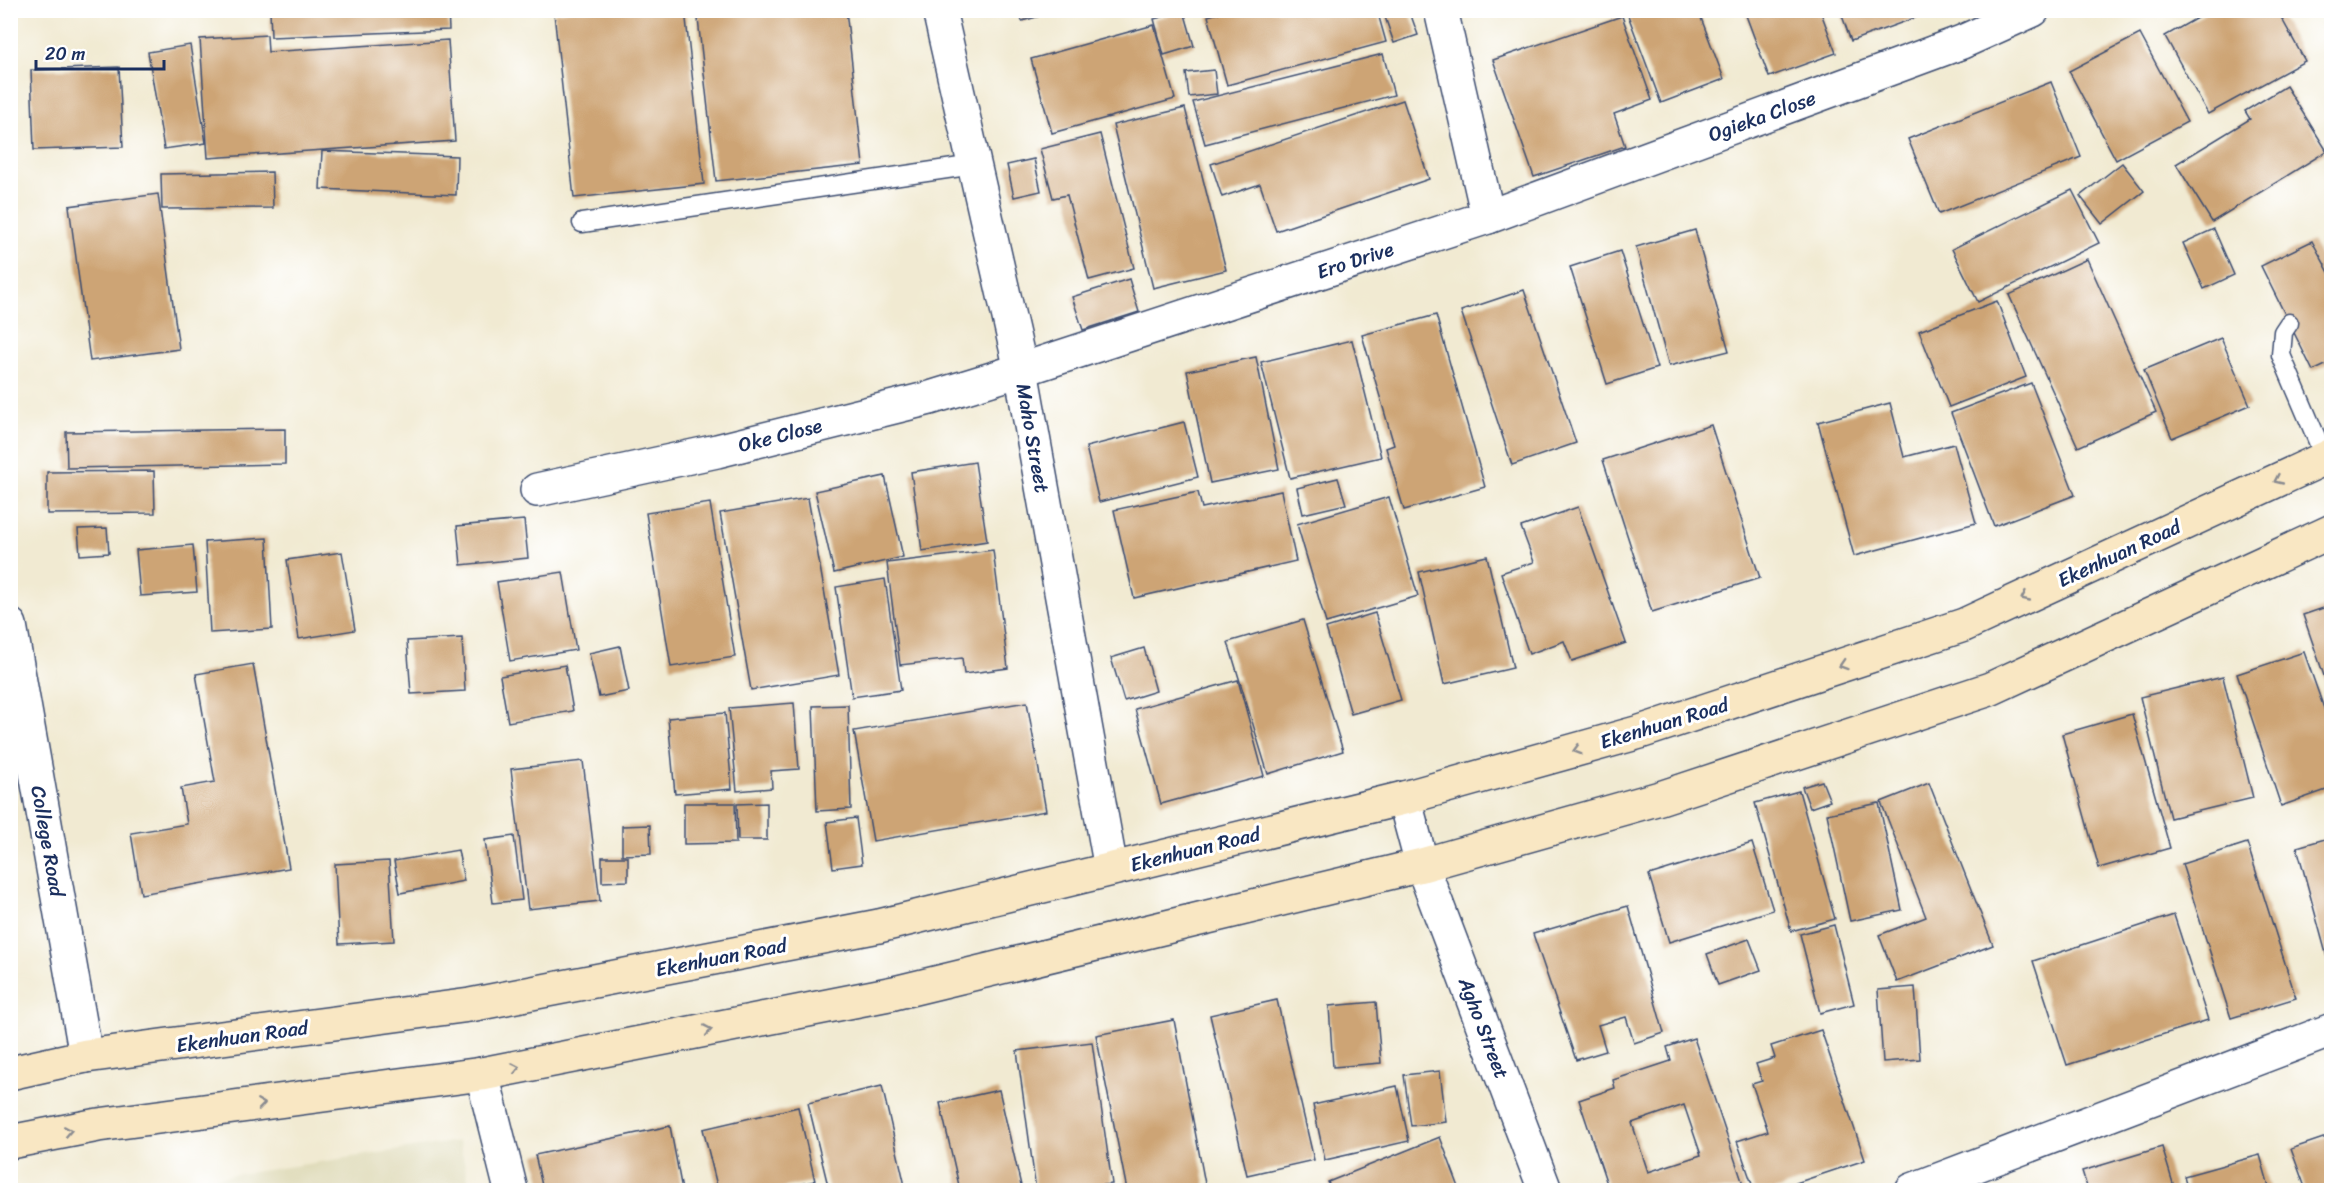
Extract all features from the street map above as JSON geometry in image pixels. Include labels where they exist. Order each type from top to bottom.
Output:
[{"type":"main road","name":"Ekenhuan Road","points":[[10,1073],[86,1056],[470,1005],[879,926],[1404,798],[1640,732],[1964,625],[2328,456]]},
{"type":"main road","points":[[10,1142],[98,1125],[482,1074],[894,993],[1422,865],[1660,798],[1990,689],[2331,531]]},
{"type":"street","name":"Maho Street","points":[[939,10],[1021,370],[1111,869]]},
{"type":"street","points":[[1441,10],[1488,217]]},
{"type":"street","name":"Ogieka Close","points":[[1488,217],[1962,42],[2033,10]]},
{"type":"street","name":"Ero Drive","points":[[1021,370],[1488,217]]},
{"type":"street","name":"Oke Close","points":[[537,490],[717,451],[930,398],[1021,370]]},
{"type":"street","name":"College Road","points":[[10,625],[86,1056]]},
{"type":"street","name":"Agho Street","points":[[1404,798],[1422,865],[1545,1191]]},
{"type":"street","points":[[1912,1191],[2331,1030]]},
{"type":"street","points":[[482,1074],[510,1191]]},
{"type":"lane","points":[[582,223],[974,165]]},
{"type":"lane","points":[[2289,323],[2283,332],[2281,355],[2328,456]]},
{"type":"shaded area","points":[[459,1141],[471,1190],[134,1190]]},
{"type":"building","points":[[270,10],[448,10],[449,30],[271,37]]},
{"type":"building","points":[[572,10],[685,10],[704,184],[574,198],[554,13]]},
{"type":"building","points":[[697,10],[846,10],[863,165],[716,181]]},
{"type":"building","points":[[1018,10],[1058,10],[1058,11],[1022,21]]},
{"type":"building","points":[[1229,10],[1377,10],[1386,42],[1227,85],[1208,16]]},
{"type":"building","points":[[1409,10],[1418,35],[1394,43],[1385,17]]},
{"type":"building","points":[[1626,10],[1698,10],[1724,79],[1661,103]]},
{"type":"building","points":[[1744,10],[1820,10],[1836,53],[1769,77]]},
{"type":"building","points":[[1840,10],[1934,10],[1934,11],[1851,41]]},
{"type":"building","points":[[2211,10],[2277,10],[2305,61],[2208,114],[2165,36]]},
{"type":"building","points":[[1184,11],[1194,46],[1164,55],[1154,19]]},
{"type":"building","points":[[1622,16],[1652,100],[1614,114],[1625,146],[1534,177],[1493,60]]},
{"type":"building","points":[[1154,25],[1175,99],[1052,133],[1031,59]]},
{"type":"building","points":[[2140,34],[2187,122],[2116,160],[2069,71]]},
{"type":"building","points":[[267,35],[268,52],[448,40],[455,141],[208,158],[200,39]]},
{"type":"building","points":[[190,45],[206,143],[164,149],[148,52]]},
{"type":"building","points":[[1383,54],[1394,95],[1205,144],[1193,102]]},
{"type":"building","points":[[119,67],[123,147],[34,150],[31,70]]},
{"type":"building","points":[[1214,70],[1217,94],[1189,97],[1186,73]]},
{"type":"building","points":[[2051,82],[2081,157],[1939,214],[1908,139]]},
{"type":"building","points":[[2286,86],[2327,151],[2212,222],[2176,164],[2250,119],[2245,111]]},
{"type":"building","points":[[1403,100],[1429,179],[1276,231],[1260,184],[1222,197],[1211,164]]},
{"type":"building","points":[[1185,108],[1226,270],[1153,288],[1113,125]]},
{"type":"building","points":[[1100,134],[1134,268],[1089,280],[1067,195],[1053,198],[1040,149]]},
{"type":"building","points":[[322,151],[457,156],[456,195],[320,189]]},
{"type":"building","points":[[1034,159],[1041,191],[1014,197],[1007,165]]},
{"type":"building","points":[[2122,163],[2144,191],[2102,224],[2080,196]]},
{"type":"building","points":[[272,172],[273,208],[162,209],[161,174]]},
{"type":"building","points":[[2072,190],[2099,243],[1978,302],[1952,249]]},
{"type":"building","points":[[158,194],[179,349],[90,361],[69,206]]},
{"type":"building","points":[[2214,229],[2234,275],[2204,289],[2183,243]]},
{"type":"building","points":[[1695,230],[1729,351],[1669,366],[1636,247]]},
{"type":"building","points":[[2312,241],[2332,278],[2332,362],[2313,371],[2261,266]]},
{"type":"building","points":[[1620,251],[1657,368],[1607,384],[1570,267]]},
{"type":"building","points":[[2087,259],[2156,412],[2078,447],[2009,295]]},
{"type":"building","points":[[1129,279],[1139,312],[1083,330],[1072,297]]},
{"type":"building","points":[[1524,290],[1576,443],[1512,465],[1461,311]]},
{"type":"building","points":[[1997,301],[2026,377],[1949,407],[1919,331]]},
{"type":"building","points":[[1436,315],[1485,487],[1404,510],[1386,448],[1394,445],[1362,335]]},
{"type":"building","points":[[2221,338],[2250,405],[2172,438],[2144,370]]},
{"type":"building","points":[[1352,340],[1381,457],[1290,478],[1261,362]]},
{"type":"building","points":[[1256,357],[1279,469],[1210,483],[1187,371]]},
{"type":"building","points":[[2031,383],[2075,495],[1994,526],[1951,413]]},
{"type":"building","points":[[1890,403],[1904,457],[1954,444],[1976,523],[1854,556],[1818,422]]},
{"type":"building","points":[[1184,422],[1198,477],[1099,502],[1086,447]]},
{"type":"building","points":[[1711,425],[1760,578],[1652,612],[1603,460]]},
{"type":"building","points":[[285,429],[285,464],[67,468],[66,432]]},
{"type":"building","points":[[975,462],[987,541],[922,551],[911,472]]},
{"type":"building","points":[[154,471],[155,513],[47,514],[47,472]]},
{"type":"building","points":[[885,476],[903,557],[834,573],[815,491]]},
{"type":"building","points":[[1338,478],[1346,504],[1303,514],[1297,488]]},
{"type":"building","points":[[1281,491],[1296,561],[1134,598],[1114,510],[1198,492],[1202,508]]},
{"type":"building","points":[[1389,497],[1418,596],[1326,623],[1297,524]]},
{"type":"building","points":[[808,498],[839,675],[751,690],[720,513]]},
{"type":"building","points":[[710,503],[735,657],[671,667],[646,513]]},
{"type":"building","points":[[1578,507],[1626,643],[1572,661],[1564,641],[1529,654],[1501,573],[1534,562],[1521,527]]},
{"type":"building","points":[[524,520],[528,558],[461,565],[457,526]]},
{"type":"building","points":[[107,528],[109,553],[80,555],[78,529]]},
{"type":"building","points":[[267,538],[272,629],[210,633],[205,542]]},
{"type":"building","points":[[193,545],[197,592],[140,596],[136,550]]},
{"type":"building","points":[[993,550],[1008,668],[964,674],[962,658],[900,665],[887,563]]},
{"type":"building","points":[[342,552],[355,630],[299,639],[287,560]]},
{"type":"building","points":[[1487,556],[1513,668],[1444,684],[1419,572]]},
{"type":"building","points":[[563,572],[576,650],[510,661],[497,582]]},
{"type":"building","points":[[885,579],[901,690],[852,697],[836,587]]},
{"type":"building","points":[[2332,605],[2332,696],[2331,696],[2303,615]]},
{"type":"building","points":[[1375,613],[1401,700],[1351,714],[1326,628]]},
{"type":"building","points":[[1303,620],[1343,751],[1268,774],[1228,642]]},
{"type":"building","points":[[462,638],[465,691],[411,694],[407,641]]},
{"type":"building","points":[[620,646],[629,691],[599,697],[589,653]]},
{"type":"building","points":[[1144,648],[1156,691],[1124,701],[1111,658]]},
{"type":"building","points":[[2304,652],[2332,731],[2332,788],[2281,806],[2237,674]]},
{"type":"building","points":[[253,664],[289,868],[141,894],[131,833],[187,824],[181,788],[215,782],[196,674]]},
{"type":"building","points":[[565,665],[573,711],[508,722],[500,676]]},
{"type":"building","points":[[2223,677],[2253,798],[2170,818],[2140,697]]},
{"type":"building","points":[[1238,680],[1264,776],[1161,804],[1135,709]]},
{"type":"building","points":[[1027,702],[1046,811],[873,841],[854,731]]},
{"type":"building","points":[[794,703],[799,769],[771,771],[772,788],[737,791],[729,708]]},
{"type":"building","points":[[848,705],[851,809],[817,811],[813,706]]},
{"type":"building","points":[[725,713],[732,789],[675,794],[668,718]]},
{"type":"building","points":[[2132,714],[2170,848],[2099,868],[2062,734]]},
{"type":"building","points":[[583,761],[600,901],[528,909],[511,769]]},
{"type":"building","points":[[1822,781],[1830,801],[1810,808],[1802,787]]},
{"type":"building","points":[[1929,783],[1993,945],[1897,982],[1879,935],[1926,917],[1881,802]]},
{"type":"building","points":[[1799,791],[1835,919],[1791,931],[1755,803]]},
{"type":"building","points":[[684,803],[735,803],[736,843],[684,844]]},
{"type":"building","points":[[767,803],[767,840],[738,840],[737,804]]},
{"type":"building","points":[[1879,803],[1902,910],[1850,921],[1827,814]]},
{"type":"building","points":[[856,818],[862,864],[833,868],[827,822]]},
{"type":"building","points":[[650,825],[651,854],[622,855],[622,826]]},
{"type":"building","points":[[514,836],[522,900],[493,903],[485,840]]},
{"type":"building","points":[[2332,837],[2332,972],[2331,972],[2297,847]]},
{"type":"building","points":[[1752,843],[1773,910],[1669,942],[1649,875]]},
{"type":"building","points":[[2247,843],[2296,998],[2231,1018],[2182,864]]},
{"type":"building","points":[[458,850],[464,881],[400,893],[394,861]]},
{"type":"building","points":[[602,857],[628,857],[628,881],[602,882]]},
{"type":"building","points":[[389,861],[394,941],[339,944],[335,864]]},
{"type":"building","points":[[1628,906],[1664,1033],[1634,1043],[1626,1017],[1598,1025],[1606,1051],[1576,1060],[1533,934]]},
{"type":"building","points":[[2174,915],[2208,1020],[2067,1065],[2033,961]]},
{"type":"building","points":[[1834,925],[1854,1004],[1820,1013],[1800,934]]},
{"type":"building","points":[[1749,939],[1761,970],[1718,985],[1707,954]]},
{"type":"building","points":[[1915,987],[1920,1059],[1883,1062],[1878,990]]},
{"type":"building","points":[[1277,1000],[1314,1160],[1247,1175],[1210,1015]]},
{"type":"building","points":[[1376,1002],[1381,1063],[1333,1067],[1329,1006]]},
{"type":"building","points":[[1174,1020],[1206,1189],[1127,1190],[1096,1035]]},
{"type":"building","points":[[1821,1030],[1865,1160],[1775,1190],[1754,1190],[1737,1141],[1768,1131],[1752,1084],[1762,1081],[1756,1064],[1775,1058],[1771,1046]]},
{"type":"building","points":[[1694,1038],[1745,1190],[1609,1190],[1579,1100],[1615,1088],[1613,1080],[1671,1061],[1667,1047]],"holes":[[[1684,1105],[1701,1155],[1648,1172],[1632,1123]]]},
{"type":"building","points":[[1092,1042],[1112,1184],[1068,1190],[1036,1190],[1017,1051]]},
{"type":"building","points":[[1440,1071],[1446,1122],[1411,1126],[1404,1075]]},
{"type":"building","points":[[882,1086],[906,1190],[829,1190],[808,1103]]},
{"type":"building","points":[[1397,1086],[1409,1141],[1325,1160],[1313,1105]]},
{"type":"building","points":[[999,1090],[1022,1190],[960,1190],[940,1103]]},
{"type":"building","points":[[798,1107],[815,1181],[773,1190],[718,1190],[703,1129]]},
{"type":"building","points":[[670,1126],[682,1190],[543,1190],[535,1155]]},
{"type":"building","points":[[2332,1135],[2332,1190],[2306,1190],[2291,1149]]},
{"type":"building","points":[[1440,1137],[1460,1190],[1331,1190],[1328,1182]]},
{"type":"building","points":[[2162,1147],[2175,1190],[2088,1190],[2082,1171]]},
{"type":"building","points":[[2260,1155],[2270,1190],[2188,1190],[2184,1176]]}]
